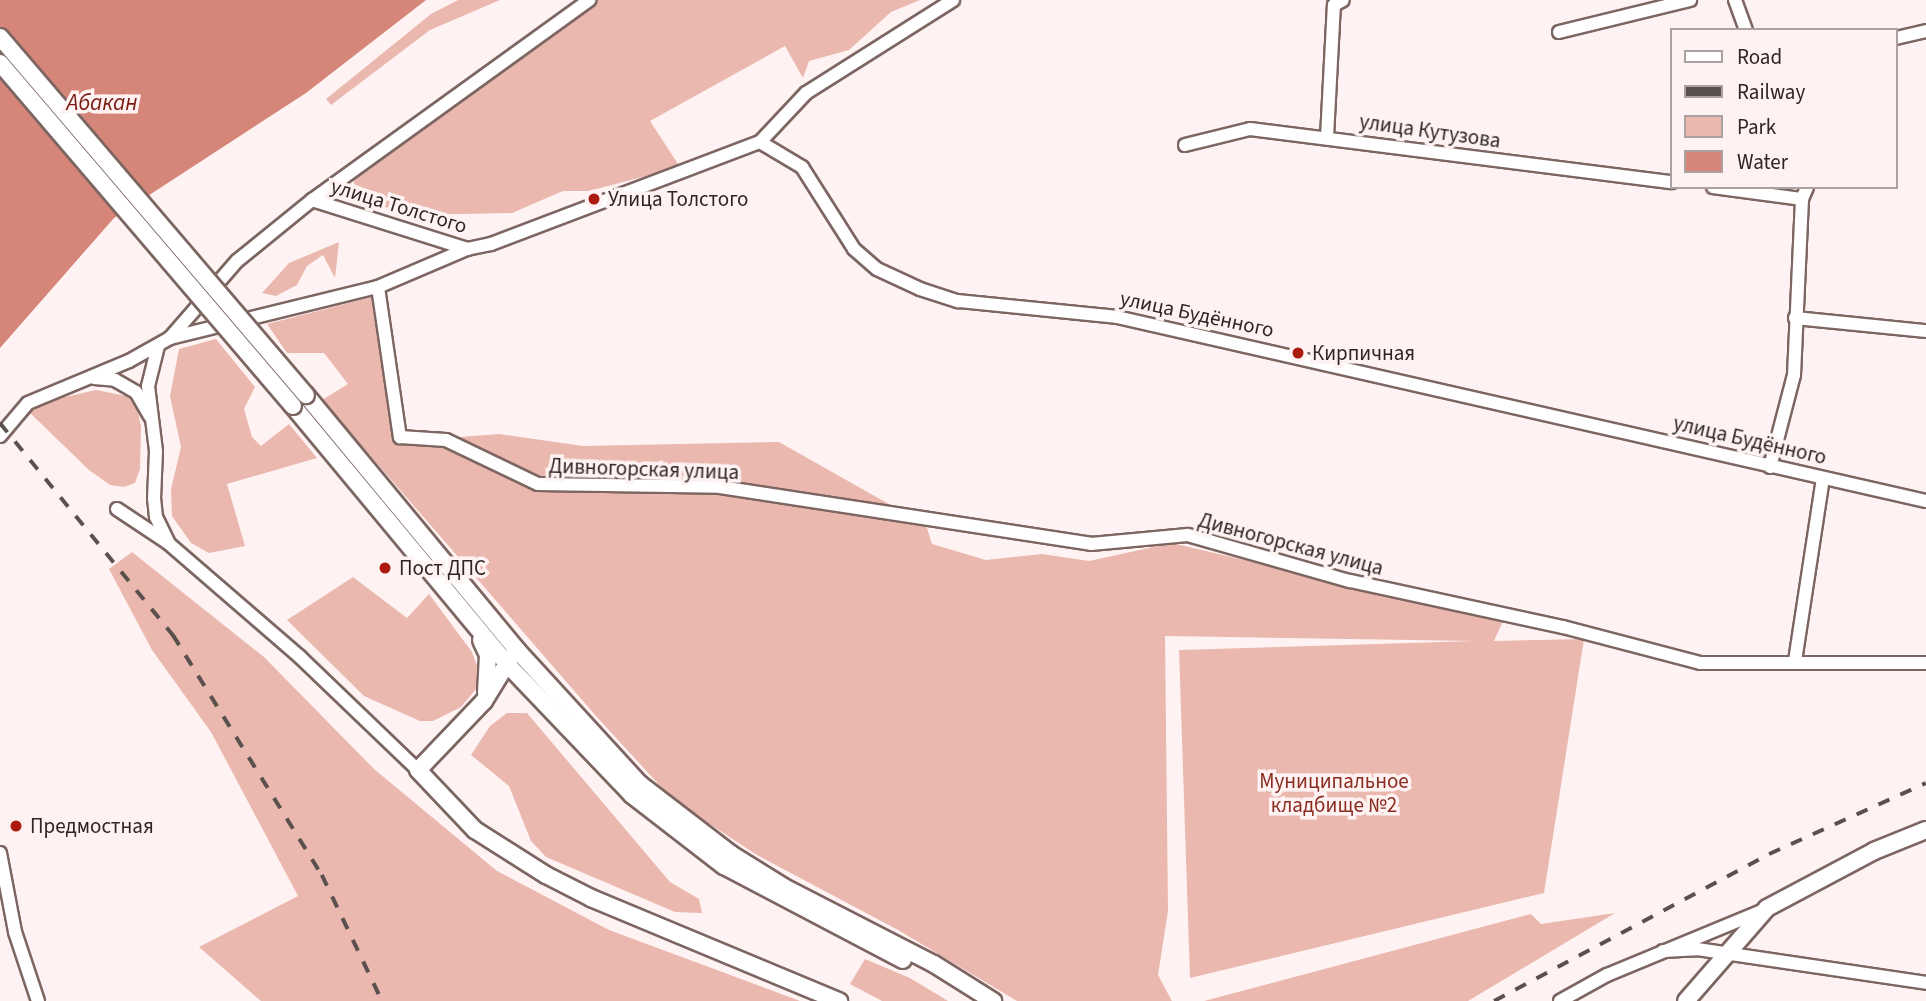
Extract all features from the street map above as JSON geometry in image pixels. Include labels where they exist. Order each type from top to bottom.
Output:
[{"type":"main road","points":[[0,37],[306,395],[517,650],[605,748],[675,814],[784,887],[934,964],[993,1001]]},
{"type":"main road","points":[[0,63],[293,406],[507,664],[668,826],[779,899],[930,973],[976,1001]]},
{"type":"main road","points":[[473,622],[488,655],[484,701]]},
{"type":"main road","points":[[517,650],[484,701],[418,771],[475,830],[546,875],[591,898],[839,1001]]},
{"type":"main road","points":[[1686,1001],[1728,956],[1766,908],[1874,851],[1926,830]]},
{"type":"street","points":[[0,436],[12,416],[28,403],[91,378],[170,338],[237,261],[312,200],[589,0]]},
{"type":"street","name":"улица Толстого","points":[[312,200],[467,249],[760,142],[806,93],[953,0]]},
{"type":"street","points":[[1327,137],[1334,5],[1343,0]]},
{"type":"street","points":[[1559,32],[1690,0]]},
{"type":"street","points":[[1735,0],[1745,28]]},
{"type":"street","points":[[1898,37],[1926,30]]},
{"type":"street","name":"улица Кутузова","points":[[1185,145],[1250,129],[1671,182]]},
{"type":"street","name":"улица Будённого","points":[[760,142],[802,167],[854,249],[877,269],[920,289],[958,301],[1117,317],[1926,501]]},
{"type":"street","points":[[1744,189],[1805,193],[1795,318],[1794,375],[1770,467]]},
{"type":"street","points":[[170,338],[379,287],[467,249]]},
{"type":"street","name":"Дивногорская улица","points":[[379,287],[400,437],[446,440],[538,484],[720,487],[1091,544],[1188,535],[1350,581],[1563,627],[1700,663],[1926,663]]},
{"type":"street","points":[[1795,318],[1926,331]]},
{"type":"street","points":[[158,346],[148,386],[156,451],[156,517],[168,543]]},
{"type":"street","points":[[91,378],[115,380],[136,392],[152,419]]},
{"type":"street","points":[[1795,661],[1823,478]]},
{"type":"street","points":[[117,509],[168,543],[300,657],[418,771]]},
{"type":"street","points":[[0,853],[15,932],[38,1001]]},
{"type":"street","points":[[1560,1001],[1663,951],[1766,908]]},
{"type":"street","points":[[1663,951],[1697,950],[1926,983]]},
{"type":"green space","points":[[458,0],[500,0],[430,30],[331,105],[326,99],[431,14]]},
{"type":"green space","points":[[579,0],[920,0],[891,12],[849,50],[809,61],[803,78],[785,46],[650,121],[680,167],[589,191],[563,191],[512,213],[414,215],[381,206],[375,193],[354,184],[354,159]]},
{"type":"green space","points":[[339,242],[335,278],[323,255],[307,266],[297,285],[276,296],[262,293],[289,263]]},
{"type":"green space","name":"Муниципальное кладбище №2","points":[[372,297],[397,442],[499,434],[583,446],[779,442],[926,525],[932,544],[986,560],[1042,554],[1089,561],[1172,543],[1503,621],[1494,641],[1584,639],[1544,893],[1190,978],[1179,650],[1475,641],[1165,636],[1168,911],[1158,975],[1172,1001],[1017,1001],[898,930],[757,855],[673,800],[596,716],[322,400],[348,384],[324,353],[287,353],[267,324]]},
{"type":"green space","points":[[216,339],[255,387],[244,409],[252,437],[261,446],[289,424],[317,458],[227,484],[245,546],[209,553],[191,543],[172,516],[171,489],[181,447],[170,396],[179,349]]},
{"type":"green space","points":[[96,390],[127,396],[137,408],[141,426],[140,469],[135,483],[124,487],[110,485],[89,470],[29,412],[48,401]]},
{"type":"green space","points":[[132,552],[264,657],[374,769],[497,871],[609,930],[800,1001],[261,1001],[199,947],[298,896],[211,732],[152,650],[109,569]]},
{"type":"green space","points":[[353,577],[407,618],[429,594],[472,652],[479,671],[477,688],[461,707],[433,721],[420,721],[364,696],[287,620]]},
{"type":"green space","points":[[507,713],[527,713],[670,882],[699,899],[702,913],[675,912],[546,857],[531,841],[509,786],[471,755],[490,726]]},
{"type":"green space","points":[[1615,913],[1468,1001],[1204,1001],[1531,914],[1541,924]]},
{"type":"green space","points":[[865,959],[910,978],[948,1001],[882,1001],[850,984]]},
{"type":"water","name":"Абакан","points":[[0,0],[426,0],[306,93],[114,218],[0,348]]},
{"type":"railway","points":[[0,423],[173,635],[322,875],[382,1001]]},
{"type":"railway","points":[[1494,1001],[1769,854],[1926,783]]},
{"type":"place","name":"Улица Толстого","points":[[594,199]]},
{"type":"place","name":"Кирпичная","points":[[1298,353]]},
{"type":"place","name":"Пост ДПС","points":[[385,568]]},
{"type":"place","name":"Предмостная","points":[[16,826]]}]
